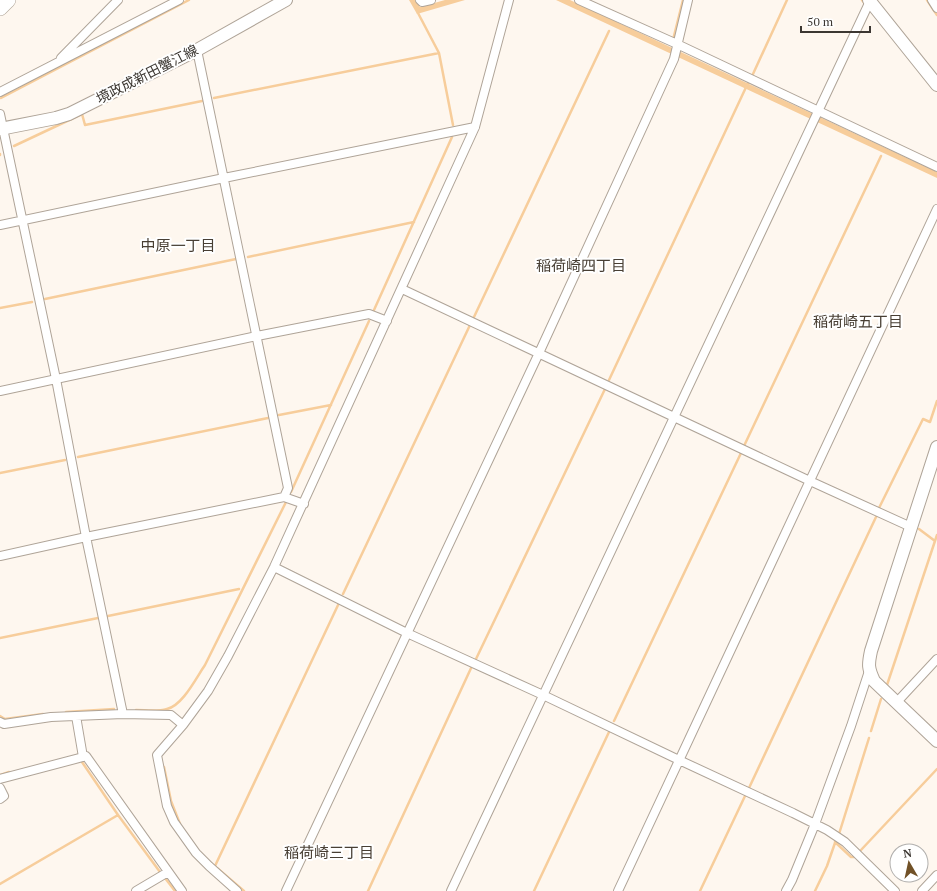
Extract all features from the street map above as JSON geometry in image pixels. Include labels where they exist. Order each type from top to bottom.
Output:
[{"type":"highway","points":[[0,8],[8,0]]},
{"type":"street","points":[[56,63],[118,0]]},
{"type":"street","points":[[0,92],[179,0]]},
{"type":"street","name":"境政成新田蟹江線","points":[[1,129],[69,114],[197,50],[286,0]]},
{"type":"street","points":[[420,0],[422,2],[431,0]]},
{"type":"street","points":[[237,891],[196,853],[174,822],[167,806],[157,756],[183,725],[215,679],[274,567],[304,504],[475,127],[509,0]]},
{"type":"street","points":[[579,0],[678,44],[937,167]]},
{"type":"street","points":[[286,891],[295,869],[539,353],[674,59],[688,0]]},
{"type":"street","points":[[452,891],[870,0],[937,85]]},
{"type":"street","points":[[932,0],[937,8]]},
{"type":"street","points":[[197,50],[288,488],[284,497]]},
{"type":"street","points":[[0,114],[1,129],[56,379],[86,537],[123,714]]},
{"type":"street","points":[[0,224],[475,127]]},
{"type":"street","points":[[618,891],[937,209]]},
{"type":"street","points":[[402,289],[810,481],[912,527]]},
{"type":"street","points":[[0,391],[257,336],[369,314],[387,321]]},
{"type":"street","points":[[937,447],[912,527],[870,651],[868,662],[869,671],[874,681],[937,741]]},
{"type":"street","points":[[0,556],[284,497],[304,504]]},
{"type":"street","points":[[274,567],[407,633],[827,830],[845,842],[896,891]]},
{"type":"street","points":[[896,703],[937,659]]},
{"type":"street","points":[[786,891],[815,824],[851,726],[869,671]]},
{"type":"street","points":[[0,722],[4,724],[51,717],[123,714],[171,716],[183,725]]},
{"type":"street","points":[[76,716],[83,756]]},
{"type":"street","points":[[0,779],[86,756],[182,891]]},
{"type":"street","points":[[0,788],[4,796],[0,799]]},
{"type":"street","points":[[136,891],[168,872]]},
{"type":"street","points":[[922,891],[937,875]]},
{"type":"shaded area","points":[[409,0],[416,0],[420,7],[445,0],[465,0],[417,14]]},
{"type":"shaded area","points":[[556,0],[570,0],[937,172],[937,178]]},
{"type":"waterway","points":[[1,98],[189,0]]},
{"type":"waterway","points":[[673,40],[683,0]]},
{"type":"waterway","points":[[753,74],[787,0]]},
{"type":"waterway","points":[[862,0],[865,4]]},
{"type":"waterway","points":[[927,0],[937,15]]},
{"type":"waterway","points":[[418,13],[439,53],[453,125]]},
{"type":"waterway","points":[[474,317],[609,31]]},
{"type":"waterway","points":[[214,98],[439,53]]},
{"type":"waterway","points":[[609,380],[748,83]]},
{"type":"waterway","points":[[14,146],[82,114],[85,125],[202,101]]},
{"type":"waterway","points":[[374,310],[452,137]]},
{"type":"waterway","points":[[744,446],[881,156]]},
{"type":"waterway","points":[[248,257],[414,222]]},
{"type":"waterway","points":[[45,299],[236,259]]},
{"type":"waterway","points":[[0,308],[32,302]]},
{"type":"waterway","points":[[291,492],[369,321]]},
{"type":"waterway","points":[[343,594],[470,325]]},
{"type":"waterway","points":[[476,659],[605,389]]},
{"type":"waterway","points":[[879,508],[923,419],[930,422],[937,401]]},
{"type":"waterway","points":[[279,415],[331,405]]},
{"type":"waterway","points":[[78,457],[268,418]]},
{"type":"waterway","points":[[614,721],[741,453]]},
{"type":"waterway","points":[[0,473],[65,460]]},
{"type":"waterway","points":[[136,710],[155,711],[167,709],[184,697],[205,665],[286,502]]},
{"type":"waterway","points":[[749,788],[876,517]]},
{"type":"waterway","points":[[919,529],[935,541]]},
{"type":"waterway","points":[[887,685],[937,535]]},
{"type":"waterway","points":[[108,616],[239,589]]},
{"type":"waterway","points":[[215,866],[339,603]]},
{"type":"waterway","points":[[0,638],[98,618]]},
{"type":"waterway","points":[[368,891],[472,666]]},
{"type":"waterway","points":[[871,731],[881,699]]},
{"type":"waterway","points":[[66,712],[114,709]]},
{"type":"waterway","points":[[0,716],[5,719],[43,714]]},
{"type":"waterway","points":[[534,891],[609,732]]},
{"type":"waterway","points":[[839,834],[869,738]]},
{"type":"waterway","points":[[82,762],[118,815],[160,872]]},
{"type":"waterway","points":[[164,767],[171,801],[180,824]]},
{"type":"waterway","points":[[861,850],[937,769]]},
{"type":"waterway","points":[[0,775],[9,772]]},
{"type":"waterway","points":[[700,891],[745,796]]},
{"type":"waterway","points":[[0,884],[118,815]]},
{"type":"waterway","points":[[815,891],[827,866],[836,840]]},
{"type":"waterway","points":[[835,842],[851,857],[854,857]]},
{"type":"waterway","points":[[217,868],[244,891]]},
{"type":"waterway","points":[[165,878],[175,891]]},
{"type":"district","name":"中原一丁目","points":[[178,246]]},
{"type":"district","name":"稲荷崎四丁目","points":[[581,266]]},
{"type":"district","name":"稲荷崎五丁目","points":[[858,322]]},
{"type":"district","name":"稲荷崎三丁目","points":[[329,853]]}]
